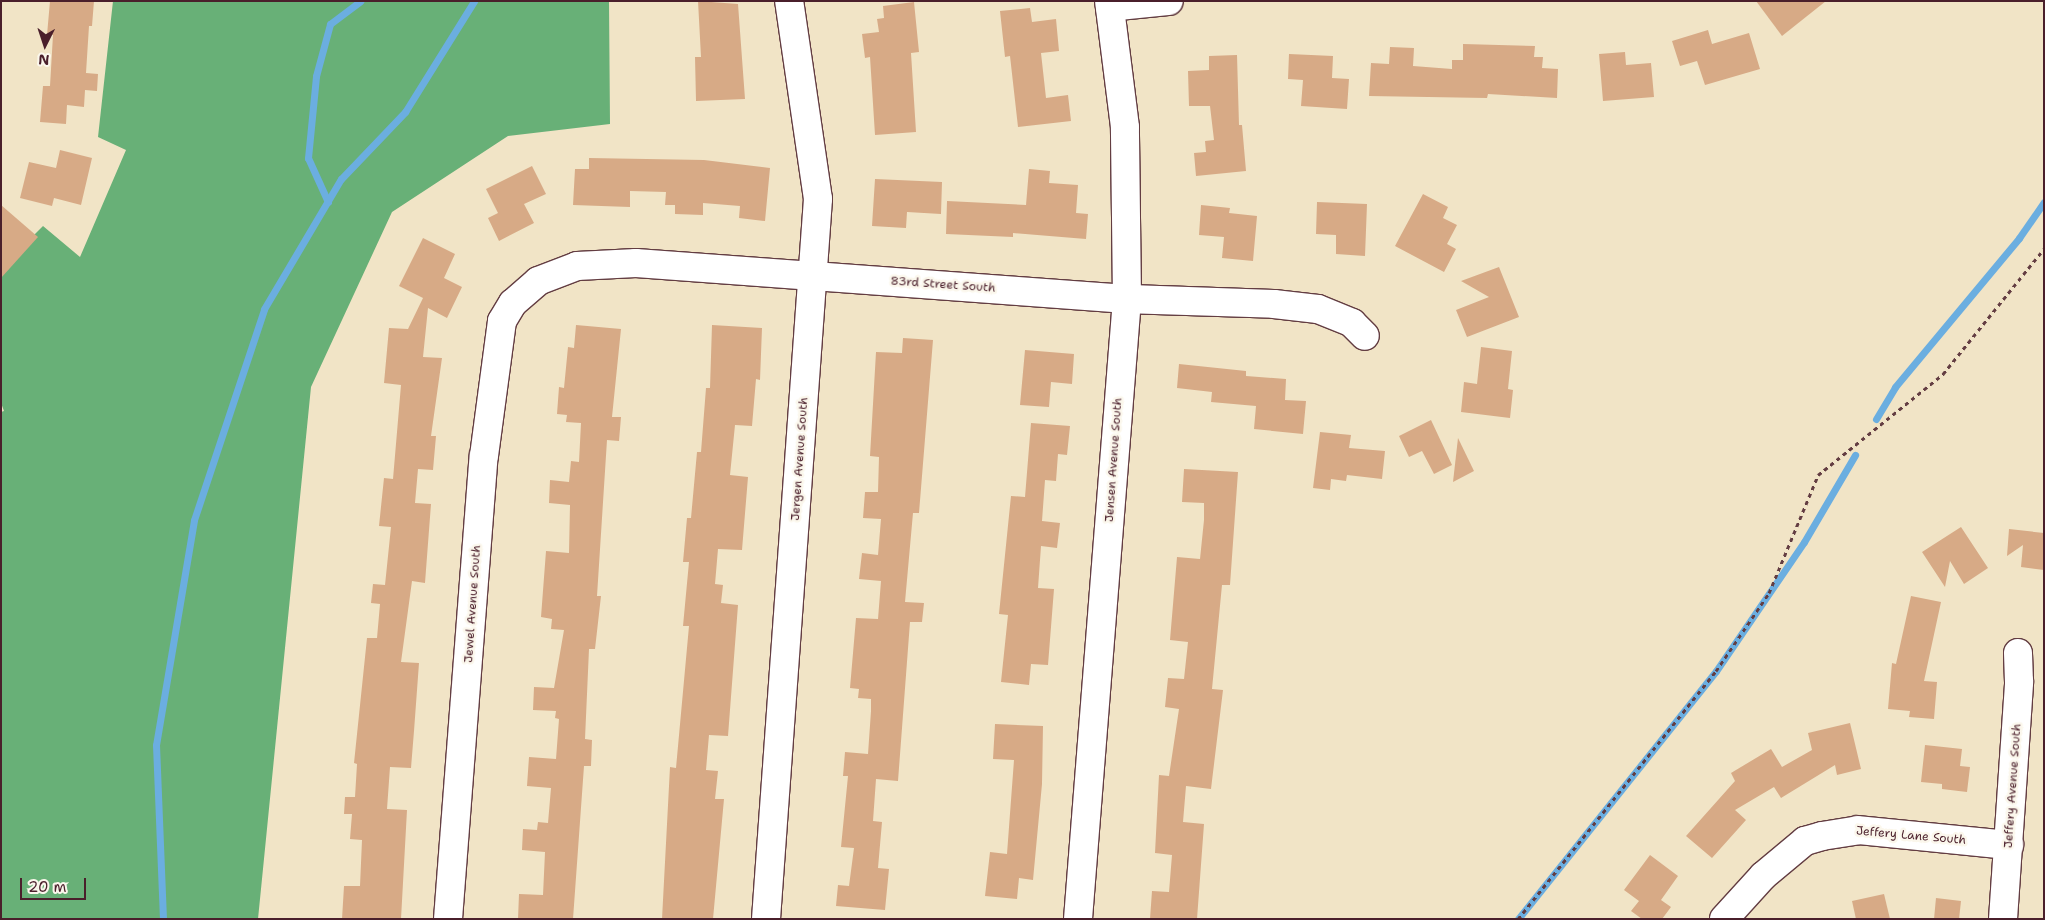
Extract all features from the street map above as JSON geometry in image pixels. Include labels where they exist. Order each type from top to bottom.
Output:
[{"type":"street","name":"Jergen Avenue South","points":[[766,919],[818,200],[789,1]]},
{"type":"street","points":[[1110,4],[1169,1]]},
{"type":"street","name":"Jensen Avenue South","points":[[1078,919],[1127,298],[1125,127],[1110,4]]},
{"type":"street","name":"83rd Street South","points":[[521,296],[538,281],[577,266],[636,264],[1127,298],[1274,304],[1318,308],[1352,323],[1365,336]]},
{"type":"street","name":"Jewel Avenue South","points":[[448,919],[484,456],[502,321],[521,296]]},
{"type":"street","name":"Jeffery Avenue South","points":[[2003,919],[2010,845],[2019,682],[2018,653]]},
{"type":"street","name":"Jeffery Lane South","points":[[1724,919],[1763,876],[1805,841],[1822,836],[1858,830],[2010,845]]},
{"type":"path","points":[[1518,919],[1727,656],[1769,593],[1818,475],[1943,374],[2044,249]]},
{"type":"green space","points":[[113,1],[609,1],[610,124],[508,136],[392,212],[311,387],[258,919],[1,919],[1,412],[4,411],[1,403],[1,268],[43,226],[80,257],[126,150],[98,137]]},
{"type":"building","points":[[50,1],[94,1],[92,26],[89,26],[86,73],[98,74],[97,91],[85,90],[84,107],[67,105],[66,124],[40,122],[43,86],[50,86],[53,35],[47,35]]},
{"type":"building","points":[[698,1],[738,4],[745,99],[696,101],[695,57],[701,57]]},
{"type":"building","points":[[1756,1],[1826,1],[1782,36]]},
{"type":"building","points":[[914,2],[919,52],[911,53],[916,132],[875,135],[870,57],[865,58],[862,34],[879,32],[877,19],[884,18],[883,6]]},
{"type":"building","points":[[1030,8],[1032,22],[1056,19],[1059,51],[1041,53],[1046,98],[1068,95],[1071,121],[1018,127],[1010,56],[1005,57],[1000,11]]},
{"type":"building","points":[[1708,30],[1712,44],[1749,33],[1760,69],[1705,85],[1697,61],[1680,66],[1672,41]]},
{"type":"building","points":[[1463,44],[1535,46],[1534,57],[1543,57],[1542,68],[1558,69],[1557,98],[1488,94],[1487,98],[1369,96],[1371,63],[1389,64],[1390,47],[1414,48],[1413,66],[1452,69],[1452,60],[1463,60]]},
{"type":"building","points":[[1625,52],[1626,65],[1651,63],[1654,97],[1603,101],[1599,54]]},
{"type":"building","points":[[1289,54],[1333,56],[1332,78],[1349,79],[1347,109],[1301,106],[1303,80],[1288,79]]},
{"type":"building","points":[[1237,55],[1239,125],[1242,125],[1246,171],[1196,176],[1194,153],[1206,152],[1205,141],[1214,140],[1210,106],[1189,106],[1188,71],[1209,70],[1209,56]]},
{"type":"building","points":[[60,150],[92,158],[81,205],[54,198],[52,206],[20,198],[29,162],[56,168]]},
{"type":"building","points":[[589,158],[704,160],[770,168],[765,221],[739,218],[740,206],[703,203],[703,215],[675,214],[675,205],[665,205],[666,192],[630,191],[630,207],[573,205],[575,169],[589,169]]},
{"type":"building","points":[[532,166],[546,194],[524,204],[534,223],[499,241],[488,218],[498,213],[486,189]]},
{"type":"building","points":[[1029,169],[1050,171],[1049,183],[1078,185],[1076,213],[1088,214],[1086,239],[1013,233],[1013,237],[946,234],[947,201],[1026,205]]},
{"type":"building","points":[[875,179],[942,182],[941,214],[907,212],[906,228],[872,226]]},
{"type":"building","points":[[1423,194],[1448,207],[1443,218],[1457,225],[1447,244],[1456,249],[1444,272],[1395,246]]},
{"type":"building","points":[[1317,202],[1367,204],[1365,256],[1336,254],[1336,235],[1316,234]]},
{"type":"building","points":[[1,205],[38,237],[1,278]]},
{"type":"building","points":[[1201,205],[1230,208],[1229,213],[1257,216],[1253,261],[1222,258],[1224,237],[1199,235]]},
{"type":"building","points":[[423,238],[455,254],[444,278],[462,287],[447,318],[428,308],[423,357],[442,358],[431,436],[436,436],[433,470],[418,469],[415,503],[431,504],[425,583],[412,581],[401,662],[419,663],[411,768],[390,767],[387,809],[407,810],[401,919],[342,919],[344,886],[360,886],[362,840],[350,839],[352,814],[344,814],[345,797],[355,797],[357,764],[354,763],[367,638],[377,638],[380,604],[371,603],[373,584],[385,585],[391,527],[379,526],[384,478],[393,479],[401,385],[384,383],[389,328],[408,329],[423,298],[399,286]]},
{"type":"building","points":[[1499,267],[1519,317],[1467,337],[1456,310],[1489,297],[1461,281]]},
{"type":"building","points":[[576,325],[621,329],[612,417],[621,417],[619,441],[607,440],[597,596],[601,596],[595,649],[589,649],[585,739],[592,740],[591,766],[584,766],[573,919],[518,919],[519,894],[543,895],[545,852],[522,850],[523,829],[537,830],[538,822],[548,823],[551,788],[527,786],[529,757],[556,759],[559,719],[555,718],[556,711],[533,710],[534,687],[554,688],[564,630],[551,629],[552,619],[541,617],[546,551],[569,553],[570,505],[549,503],[550,480],[569,482],[571,461],[579,462],[581,423],[566,422],[567,415],[557,414],[559,387],[564,388],[568,347],[574,348]]},
{"type":"building","points":[[712,325],[762,328],[760,380],[756,379],[752,426],[735,425],[730,475],[748,477],[742,550],[718,549],[715,584],[723,585],[721,603],[738,605],[728,736],[709,735],[706,770],[718,771],[715,799],[724,799],[713,919],[662,919],[670,767],[676,768],[689,626],[683,626],[689,562],[683,562],[687,518],[691,518],[697,452],[701,452],[706,388],[710,388]]},
{"type":"building","points":[[903,338],[933,340],[919,513],[913,513],[905,602],[924,603],[922,622],[910,622],[898,781],[876,779],[873,821],[882,822],[878,868],[889,869],[885,910],[836,906],[838,885],[849,886],[854,848],[841,847],[848,776],[843,776],[845,752],[868,754],[871,711],[871,699],[858,698],[859,689],[850,688],[856,618],[878,619],[881,581],[859,579],[862,553],[878,555],[881,519],[863,518],[865,492],[878,492],[879,457],[870,456],[876,352],[902,353]]},
{"type":"building","points":[[1481,347],[1512,351],[1508,389],[1513,390],[1510,418],[1461,412],[1464,382],[1477,384]]},
{"type":"building","points":[[1025,350],[1074,354],[1072,384],[1051,382],[1049,407],[1020,405]]},
{"type":"building","points":[[1179,364],[1246,371],[1246,376],[1286,379],[1285,400],[1306,401],[1303,434],[1254,429],[1256,406],[1211,402],[1212,392],[1177,388]]},
{"type":"building","points":[[1431,420],[1452,465],[1434,474],[1422,451],[1409,457],[1399,436]]},
{"type":"building","points":[[1031,423],[1070,426],[1067,455],[1058,454],[1056,481],[1045,480],[1042,521],[1060,523],[1057,548],[1041,546],[1038,588],[1054,589],[1048,665],[1031,664],[1029,685],[1001,682],[1008,615],[999,614],[1011,496],[1025,497]]},
{"type":"building","points":[[1320,432],[1351,435],[1349,448],[1385,451],[1382,479],[1347,475],[1346,481],[1331,479],[1330,490],[1313,488]]},
{"type":"building","points":[[1458,438],[1474,471],[1453,482]]},
{"type":"building","points":[[1184,469],[1238,472],[1230,585],[1222,585],[1212,689],[1223,690],[1211,789],[1186,786],[1183,822],[1204,824],[1197,919],[1150,919],[1152,891],[1169,892],[1172,855],[1155,853],[1159,775],[1169,776],[1179,709],[1165,707],[1168,678],[1184,679],[1188,642],[1170,640],[1177,557],[1200,559],[1204,520],[1204,503],[1182,502]]},
{"type":"building","points":[[1961,527],[1988,568],[1964,584],[1950,561],[1945,587],[1922,552]]},
{"type":"building","points":[[2009,529],[2044,533],[2044,570],[2021,567],[2023,545],[2007,556]]},
{"type":"building","points":[[1911,596],[1941,602],[1924,681],[1937,682],[1934,719],[1909,717],[1910,711],[1888,709],[1892,663],[1896,664]]},
{"type":"building","points":[[1850,723],[1861,769],[1837,775],[1835,765],[1781,798],[1774,787],[1735,810],[1746,820],[1712,858],[1686,836],[1735,781],[1731,773],[1771,749],[1782,767],[1812,750],[1808,733]]},
{"type":"building","points":[[995,724],[1043,726],[1042,784],[1033,880],[1019,878],[1017,899],[985,896],[990,852],[1007,854],[1014,760],[993,759]]},
{"type":"building","points":[[1925,745],[1962,749],[1960,766],[1970,767],[1967,792],[1942,789],[1942,784],[1921,782]]},
{"type":"building","points":[[1650,855],[1678,876],[1661,900],[1671,907],[1662,919],[1642,919],[1631,911],[1639,901],[1624,890]]},
{"type":"building","points":[[1884,894],[1890,919],[1856,919],[1852,901]]},
{"type":"building","points":[[1936,898],[1961,901],[1959,919],[1934,919]]},
{"type":"waterway","points":[[328,202],[308,158],[316,76],[330,24],[360,1]]},
{"type":"waterway","points":[[163,919],[156,745],[194,520],[264,309],[341,179],[405,112],[474,1]]},
{"type":"waterway","points":[[1876,419],[1895,387],[2019,238],[2044,202]]},
{"type":"waterway","points":[[1518,919],[1716,671],[1804,542],[1855,455]]}]
